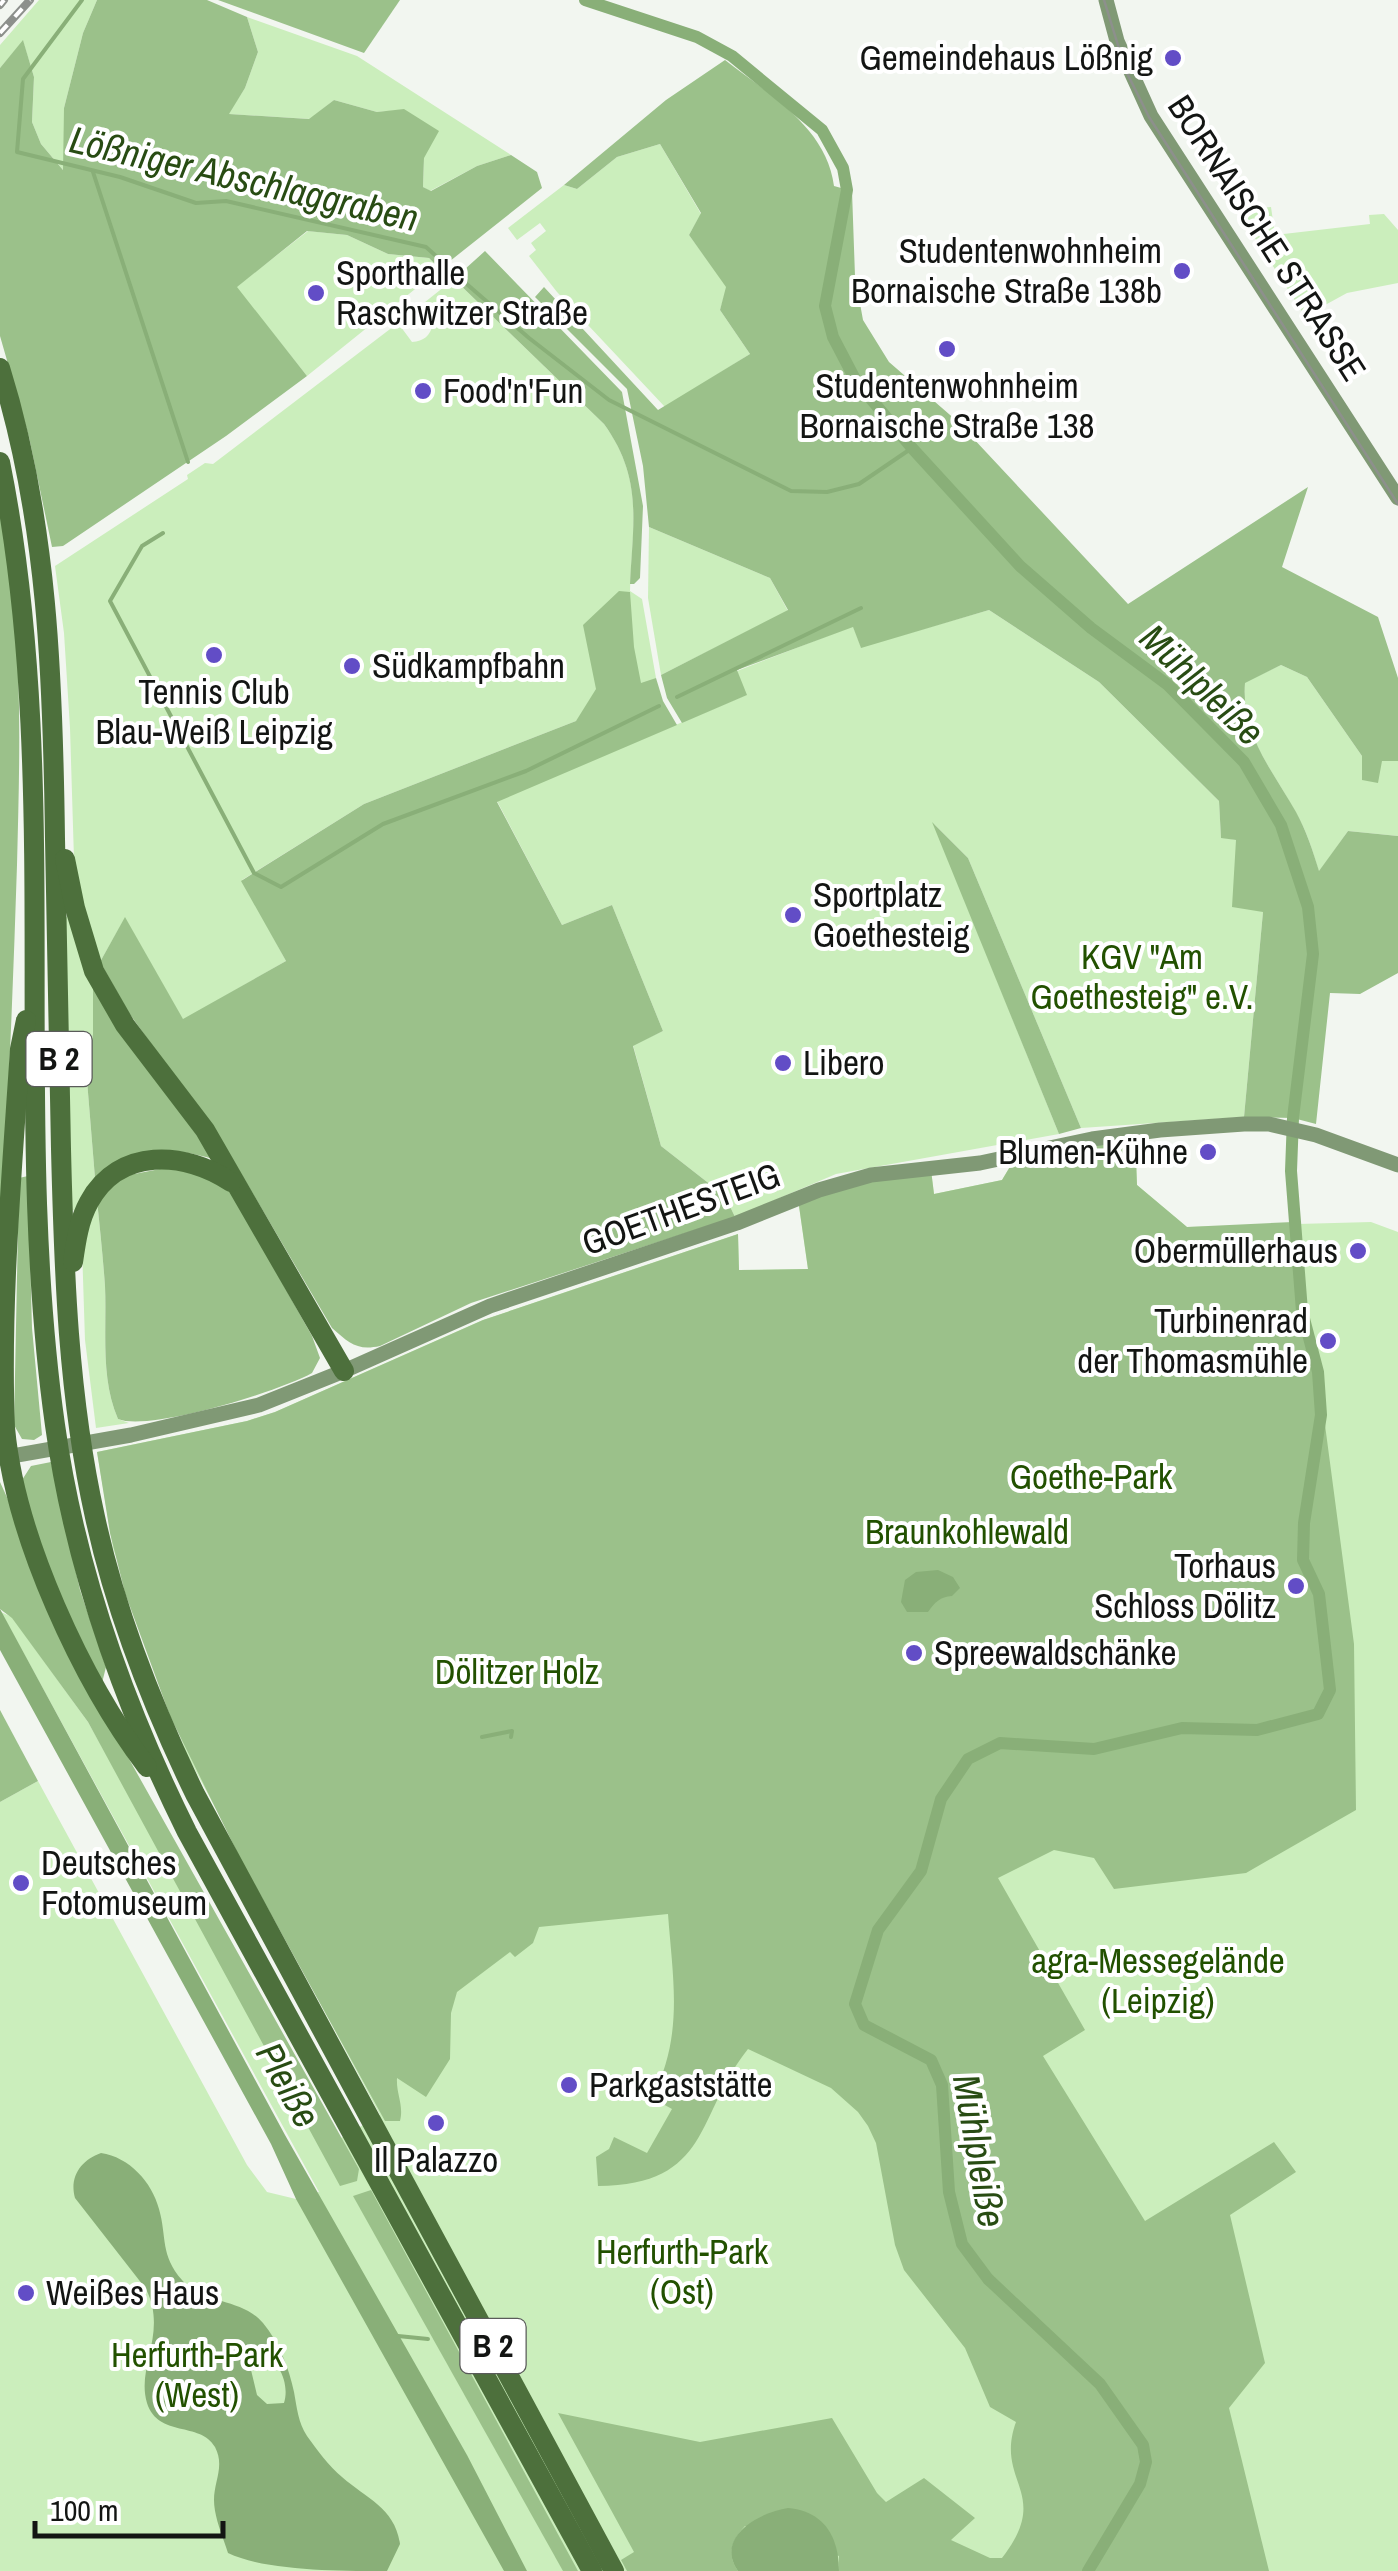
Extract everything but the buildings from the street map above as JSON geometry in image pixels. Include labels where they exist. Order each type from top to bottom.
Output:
[{"type":"highway","name":"B 2","points":[[0,368],[24,459],[42,561],[55,803],[66,1314],[74,1393],[96,1520],[140,1670],[167,1736],[361,2126],[592,2571]]},
{"type":"highway","name":"B 2","points":[[0,462],[25,632],[40,1258],[55,1427],[73,1524],[106,1644],[172,1800],[614,2571]]},
{"type":"highway","points":[[55,803],[75,908],[94,971],[125,1025],[205,1130],[344,1371]]},
{"type":"highway","points":[[34,978],[20,1049],[4,1302],[4,1457],[60,1614],[125,1738],[172,1800]]},
{"type":"highway","points":[[66,1314],[82,1217],[102,1184],[120,1170],[158,1157],[174,1159],[211,1168],[236,1186]]},
{"type":"main road","name":"BORNAISCHE STRASSE","points":[[1106,0],[1128,71],[1151,116],[1398,498]]},
{"type":"main road","name":"GOETHESTEIG","points":[[4,1457],[131,1435],[259,1405],[490,1306],[738,1223],[847,1181],[980,1163],[1092,1139],[1244,1124],[1316,1134],[1398,1165]]},
{"type":"green space","points":[[39,0],[97,0],[83,33],[64,108],[64,171],[41,144],[32,122],[34,77],[23,41],[0,68],[0,45]]},
{"type":"green space","points":[[97,0],[207,0],[247,17],[258,52],[245,88],[229,114],[309,119],[334,100],[377,112],[404,109],[439,131],[424,158],[423,187],[431,191],[477,166],[511,155],[537,172],[542,188],[440,269],[429,258],[388,254],[347,235],[307,231],[237,287],[307,376],[63,546],[52,547],[29,437],[0,336],[0,68],[23,40],[34,77],[32,122],[41,144],[63,170],[64,108],[83,33]]},
{"type":"green space","points":[[218,0],[400,0],[364,53]]},
{"type":"green space","points":[[247,17],[357,56],[511,155],[477,166],[430,191],[423,187],[424,158],[404,110],[377,112],[334,100],[310,119],[228,114],[245,88],[258,52]]},
{"type":"green space","points":[[725,60],[793,114],[820,147],[834,186],[852,191],[855,276],[863,320],[889,362],[957,421],[1128,604],[1308,487],[1282,567],[1378,617],[1398,678],[1398,761],[1382,761],[1378,783],[1362,780],[1362,756],[1307,677],[1281,665],[1245,683],[1253,735],[1300,819],[1319,871],[1348,831],[1398,836],[1398,973],[1360,994],[1330,993],[1316,1124],[1293,1118],[1244,1117],[1263,912],[1232,907],[1236,840],[1221,838],[1219,801],[1099,682],[989,610],[861,648],[853,627],[737,670],[747,695],[682,723],[667,698],[661,675],[788,610],[770,578],[649,527],[643,466],[627,389],[535,297],[544,287],[658,410],[750,354],[720,310],[726,287],[689,235],[701,213],[660,144],[617,157],[577,189],[564,185],[666,100]]},
{"type":"green space","points":[[660,144],[701,214],[689,235],[727,287],[720,310],[750,354],[665,407],[557,292],[529,256],[536,250],[531,243],[546,231],[540,223],[517,240],[508,228],[564,185],[577,189],[617,157]]},
{"type":"green space","points":[[1271,207],[1275,235],[1370,224],[1369,215],[1384,214],[1398,230],[1398,283],[1347,293],[1305,316],[1237,210]]},
{"type":"green space","points":[[308,231],[347,235],[388,254],[429,258],[440,269],[307,376],[236,287]]},
{"type":"green space","points":[[485,251],[622,392],[643,506],[640,578],[634,584],[630,584],[633,501],[625,463],[604,424],[454,279]]},
{"type":"green space","name":"Südkampfbahn","points":[[454,279],[604,424],[617,445],[626,465],[633,504],[630,591],[642,599],[656,678],[576,721],[364,804],[242,880],[286,961],[183,1020],[125,918],[100,962],[81,901],[74,859],[64,633],[55,566],[188,479],[187,475],[205,463],[213,464],[398,323],[412,342],[426,337],[433,324],[420,306]]},
{"type":"green space","points":[[0,509],[17,642],[19,731],[14,959],[0,1238]]},
{"type":"green space","points":[[649,527],[770,578],[788,611],[661,675],[648,598]]},
{"type":"green space","points":[[619,591],[630,592],[641,683],[656,678],[677,725],[497,802],[562,925],[612,905],[663,1031],[633,1046],[661,1146],[725,1196],[735,1217],[471,1303],[380,1346],[359,1346],[332,1328],[226,1148],[129,1013],[100,962],[125,917],[183,1019],[286,961],[241,881],[364,804],[576,721],[596,689],[583,625]]},
{"type":"green space","name":"Sportplatz Goethesteig","points":[[989,610],[1099,682],[1219,801],[1221,837],[1236,840],[1263,912],[1244,1117],[1081,1128],[968,858],[934,824],[1059,1134],[836,1174],[735,1217],[725,1196],[661,1146],[633,1045],[663,1031],[612,905],[562,925],[497,801],[746,695],[737,671],[853,626],[861,647]]},
{"type":"green space","points":[[1281,665],[1307,677],[1362,756],[1398,761],[1398,836],[1348,831],[1319,872],[1303,827],[1260,751],[1247,718],[1245,682]]},
{"type":"green space","points":[[932,822],[968,858],[1081,1128],[1059,1134]]},
{"type":"green space","points":[[65,917],[71,917],[93,981],[93,1034],[86,1068],[95,1178],[75,1211],[72,1210]]},
{"type":"green space","points":[[93,981],[213,1159],[178,1152],[151,1153],[95,1178],[86,1068],[93,1034]]},
{"type":"green space","points":[[1135,1133],[1137,1185],[1187,1227],[1371,1222],[1398,1232],[1398,2571],[0,2571],[0,1802],[38,1781],[247,2165],[267,2192],[296,2199],[319,2192],[1,1612],[12,1617],[88,1722],[157,1845],[359,2169],[341,2138],[380,2115],[186,1753],[113,1548],[97,1452],[275,1412],[483,1320],[738,1234],[739,1270],[808,1269],[798,1199],[931,1170],[934,1194],[1002,1180],[1017,1155]]},
{"type":"green space","points":[[1135,1133],[1137,1185],[1187,1227],[1293,1222],[1302,1311],[1318,1372],[1354,1644],[1356,1810],[1246,1873],[1114,1889],[1094,1858],[1054,1850],[998,1878],[1085,2030],[1043,2056],[1145,2221],[1274,2142],[1296,2172],[1230,2215],[1265,2363],[1229,2408],[1269,2571],[839,2571],[839,2556],[745,2526],[732,2547],[738,2571],[627,2571],[621,2560],[634,2552],[558,2413],[700,2442],[832,2418],[886,2502],[924,2478],[975,2518],[951,2540],[990,2558],[1002,2558],[1023,2517],[1012,2460],[1016,2422],[990,2407],[965,2348],[904,2270],[895,2245],[876,2143],[858,2112],[831,2088],[748,2049],[682,2160],[635,2183],[598,2186],[596,2157],[609,2149],[614,2137],[647,2153],[672,2109],[652,2098],[669,2052],[674,2008],[668,1914],[539,1927],[533,1943],[515,1957],[510,1952],[457,1992],[451,2013],[450,2059],[426,2097],[397,2078],[400,2121],[385,2121],[241,1860],[170,1716],[125,1593],[110,1533],[97,1452],[275,1412],[483,1320],[738,1234],[739,1270],[808,1269],[798,1199],[819,1190],[931,1170],[934,1194],[1002,1180],[1017,1155]]},
{"type":"green space","points":[[165,1168],[186,1170],[228,1186],[312,1336],[320,1358],[312,1373],[296,1381],[215,1408],[157,1420],[118,1419],[105,1353],[105,1286],[97,1200],[124,1176]]},
{"type":"green space","points":[[28,1176],[32,1328],[42,1435],[34,1440],[22,1439],[14,1425],[19,1178]]},
{"type":"green space","points":[[97,1200],[109,1387],[118,1419],[129,1423],[96,1428],[85,1340],[82,1247]]},
{"type":"green space","points":[[51,1462],[80,1590],[106,1667],[102,1683],[56,1584],[22,1480],[31,1466]]},
{"type":"green space","points":[[0,1482],[115,1734],[359,2169],[357,2181],[340,2186],[88,1722],[12,1618],[0,1609]]},
{"type":"green space","points":[[0,1710],[38,1781],[0,1802]]},
{"type":"green space","points":[[371,2190],[578,2571],[563,2571],[353,2196]]},
{"type":"shaded area","points":[[938,1570],[953,1577],[960,1588],[928,1612],[907,1612],[901,1602],[905,1580],[916,1572]]},
{"type":"shaded area","points":[[0,1609],[285,2135],[467,2455],[527,2571],[504,2571],[296,2199],[271,2144],[0,1650]]},
{"type":"shaded area","points":[[111,2155],[130,2165],[145,2180],[156,2199],[170,2262],[190,2288],[244,2309],[269,2330],[286,2365],[307,2436],[337,2473],[392,2521],[400,2544],[387,2571],[282,2567],[228,2553],[214,2507],[219,2467],[215,2447],[200,2434],[169,2425],[152,2414],[145,2376],[153,2335],[152,2305],[146,2289],[75,2198],[75,2176],[94,2156]],"holes":[[[260,2352],[267,2355],[284,2380],[284,2403],[267,2404],[257,2395],[251,2370]]]},
{"type":"shaded area","points":[[788,2508],[811,2514],[827,2528],[836,2547],[839,2571],[738,2571],[732,2559],[736,2537],[754,2521]]},
{"type":"waterway","name":"Lößniger Abschlaggraben","points":[[82,0],[23,79],[17,152],[120,177],[196,203],[226,201],[426,247],[446,265]]},
{"type":"waterway","name":"Mühlpleiße","points":[[585,0],[697,37],[732,56],[822,130],[843,168],[847,190],[825,306],[833,337],[856,381],[1020,566],[1091,628],[1168,685],[1244,762],[1281,825],[1308,907],[1313,954],[1293,1118],[1291,1171],[1302,1311],[1318,1372],[1321,1415],[1304,1523],[1303,1560],[1319,1594],[1330,1690],[1318,1714],[1257,1730],[1182,1728],[1094,1749],[1000,1743],[968,1759],[941,1799],[921,1871],[878,1930],[855,2004],[864,2025],[931,2060],[942,2085],[949,2192],[962,2244],[988,2279],[1100,2384],[1143,2445],[1146,2462],[1140,2484],[1088,2571]]},
{"type":"waterway","points":[[93,172],[188,462]]},
{"type":"waterway","name":"Lößniger Abschlaggraben","points":[[454,273],[609,400],[791,491],[827,492],[859,484],[912,448]]},
{"type":"waterway","points":[[163,533],[142,546],[110,601],[254,873],[281,887],[383,824],[526,771],[659,706]]},
{"type":"waterway","points":[[677,697],[861,608]]},
{"type":"waterway","points":[[482,1737],[512,1731],[511,1737]]},
{"type":"waterway","points":[[398,2336],[428,2339]]},
{"type":"tram line","points":[[1104,0],[1126,71],[1149,117],[1398,504]]},
{"type":"railway","points":[[0,5],[4,0]]},
{"type":"railway","points":[[0,33],[30,0]]},
{"type":"place","name":"Gemeindehaus Lößnig","points":[[1173,58]]},
{"type":"place","name":"Studentenwohnheim Bornaische Straße 138b","points":[[1182,271]]},
{"type":"place","name":"Sporthalle Raschwitzer Straße","points":[[316,293]]},
{"type":"place","name":"Studentenwohnheim Bornaische Straße 138","points":[[947,349]]},
{"type":"place","name":"Food'n'Fun","points":[[423,391]]},
{"type":"place","name":"Tennis Club Blau-Weiß Leipzig","points":[[214,655]]},
{"type":"place","name":"Südkampfbahn","points":[[352,666]]},
{"type":"place","name":"Sportplatz Goethesteig","points":[[793,915]]},
{"type":"place","name":"Libero","points":[[783,1063]]},
{"type":"place","name":"Blumen-Kühne","points":[[1208,1152]]},
{"type":"place","name":"Obermüllerhaus","points":[[1358,1251]]},
{"type":"place","name":"Turbinenrad der Thomasmühle","points":[[1328,1341]]},
{"type":"place","name":"Torhaus Schloss Dölitz","points":[[1296,1586]]},
{"type":"place","name":"Spreewaldschänke","points":[[914,1653]]},
{"type":"place","name":"Deutsches Fotomuseum","points":[[21,1883]]},
{"type":"place","name":"Parkgaststätte","points":[[569,2085]]},
{"type":"place","name":"Il Palazzo","points":[[436,2123]]},
{"type":"place","name":"Weißes Haus","points":[[26,2293]]},
{"type":"park label","name":"KGV \"Am Goethesteig\" e.V.","points":[[1142,977]]},
{"type":"park label","name":"Goethe-Park","points":[[1091,1477]]},
{"type":"park label","name":"Braunkohlewald","points":[[967,1532]]},
{"type":"park label","name":"Dölitzer Holz","points":[[517,1672]]},
{"type":"park label","name":"agra-Messegelände (Leipzig)","points":[[1158,1981]]},
{"type":"park label","name":"Herfurth-Park (Ost)","points":[[682,2272]]},
{"type":"park label","name":"Herfurth-Park (West)","points":[[197,2375]]},
{"type":"water label","name":"Pleiße","points":[[288,2085]]}]
